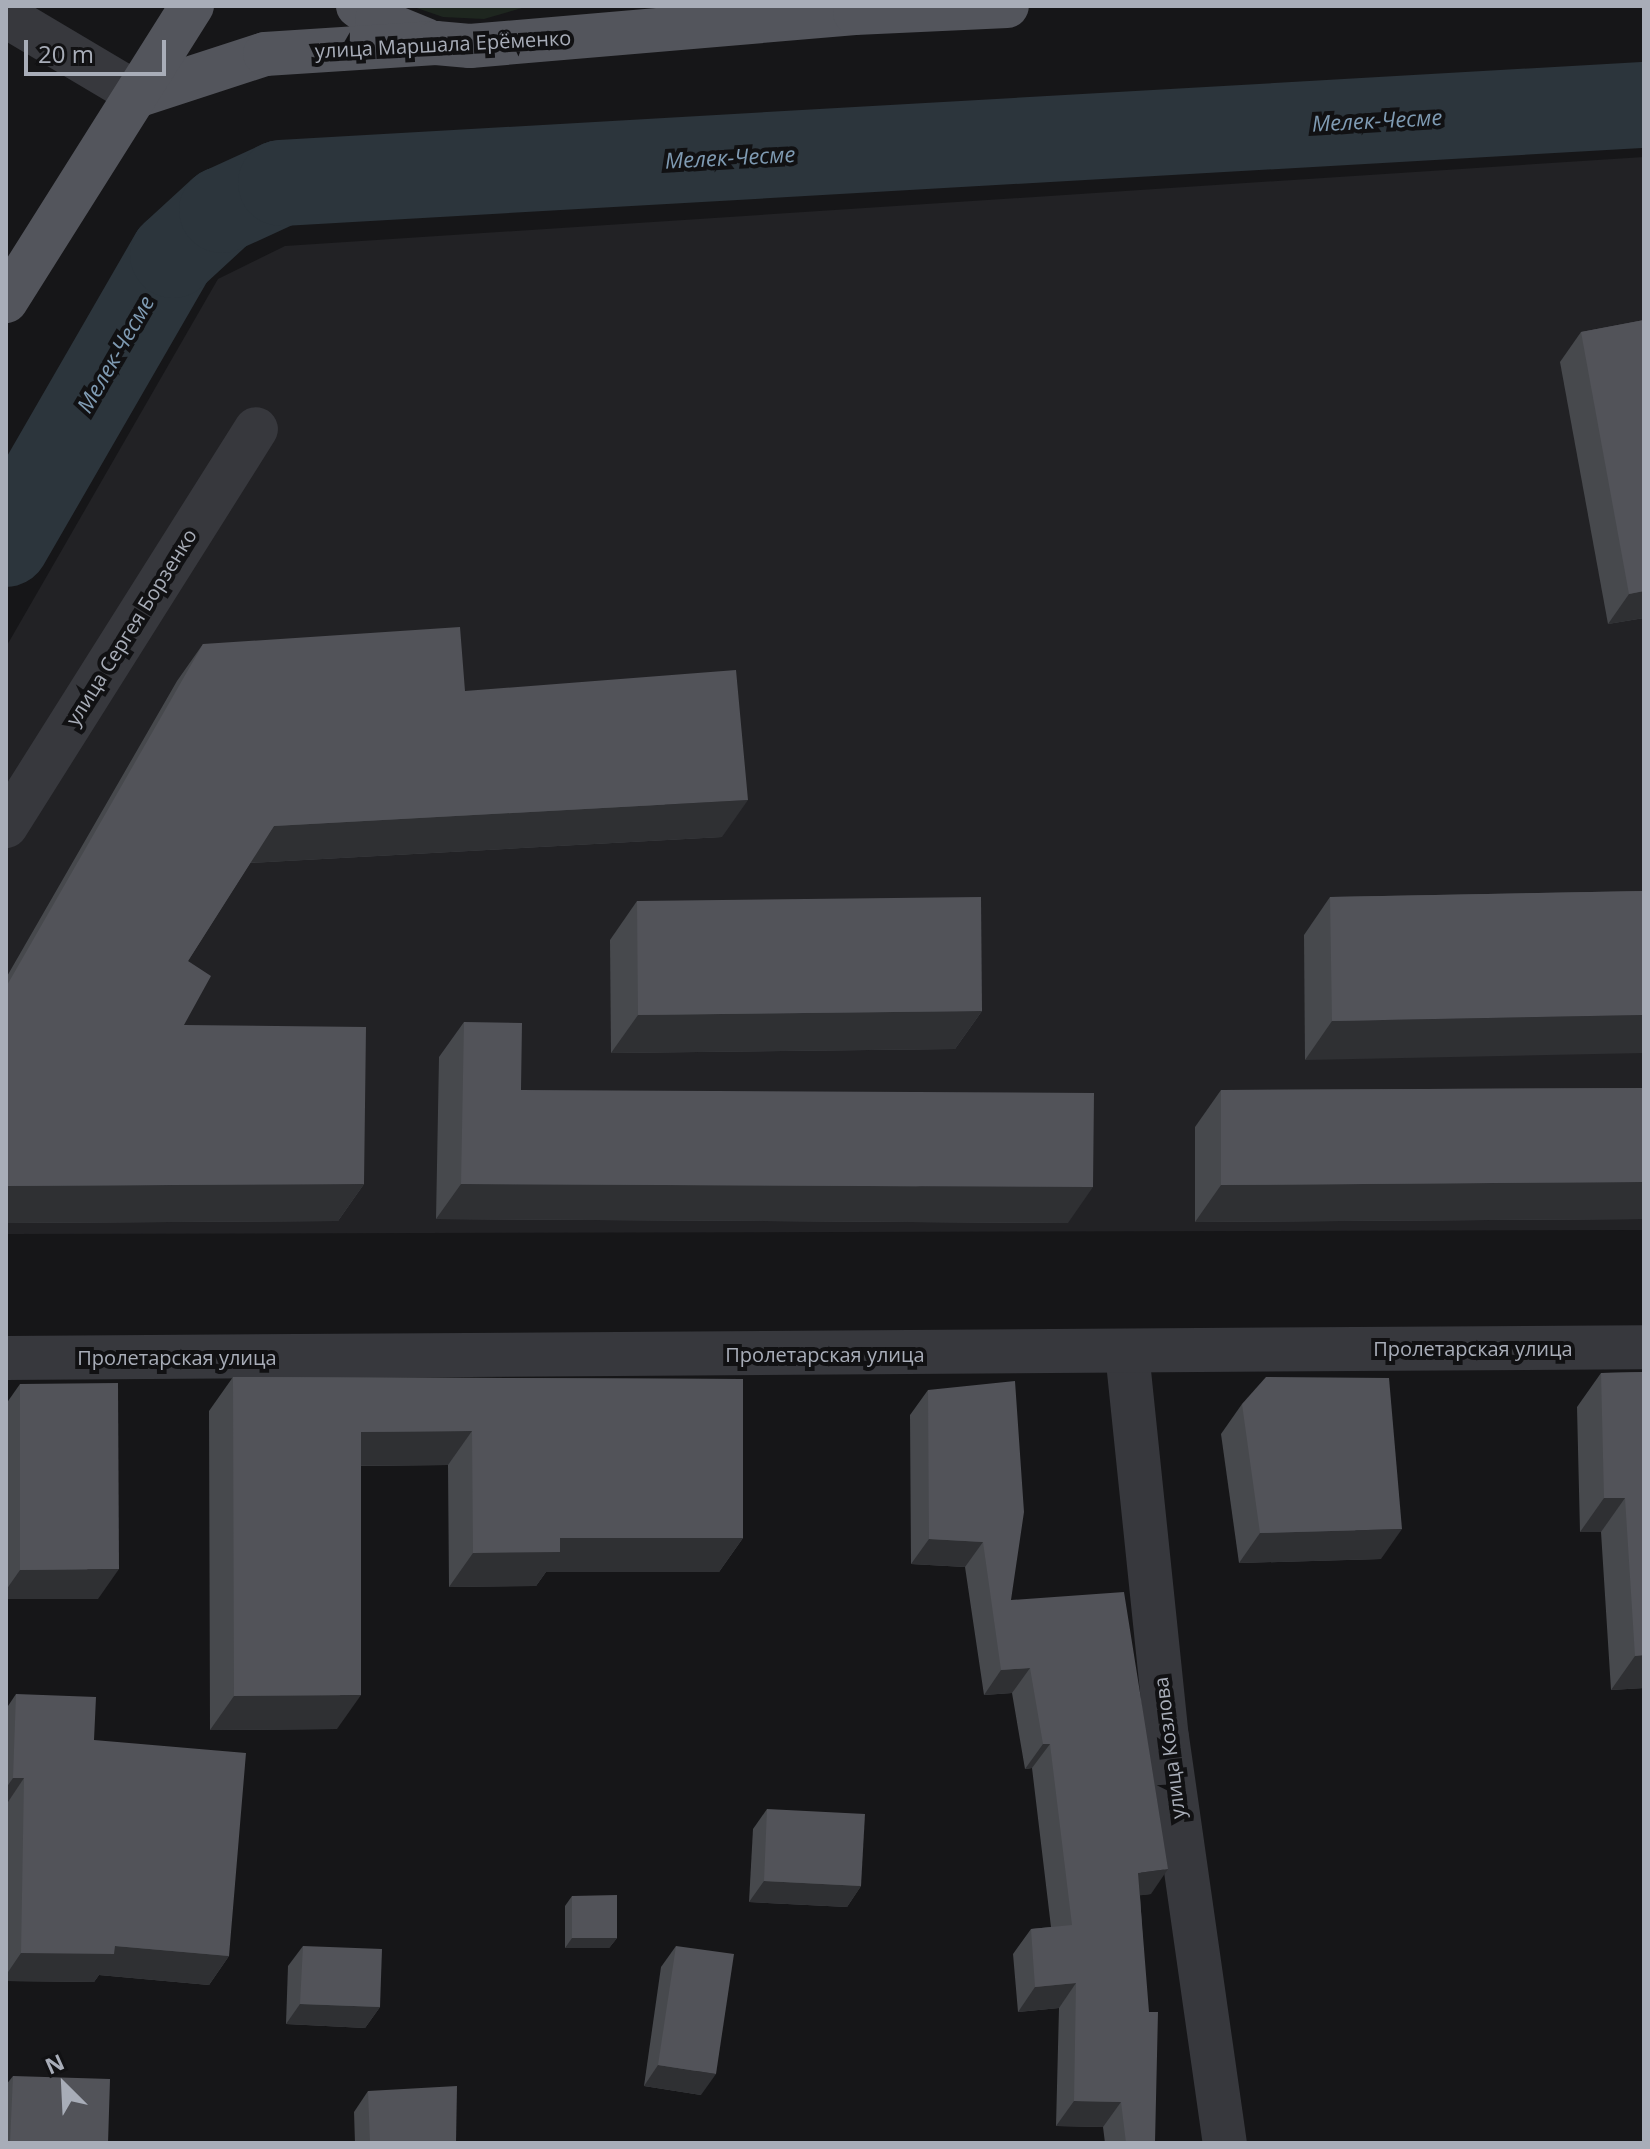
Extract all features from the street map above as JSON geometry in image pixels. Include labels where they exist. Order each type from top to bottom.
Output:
[{"type":"main road","points":[[6,301],[139,95],[192,6]]},
{"type":"main road","points":[[358,6],[405,34],[436,43]]},
{"type":"main road","points":[[505,42],[556,22],[575,6]]},
{"type":"main road","name":"улица Маршала Ерёменко","points":[[139,95],[265,54],[436,43],[505,42],[840,10],[1007,6]]},
{"type":"street","points":[[6,16],[139,95]]},
{"type":"street","name":"улица Сергея Борзенко","points":[[6,826],[256,429]]},
{"type":"street","name":"Пролетарская улица","points":[[6,1358],[1644,1347]]},
{"type":"street","name":"улица Козлова","points":[[1127,1352],[1167,1737],[1225,2143]]},
{"type":"shaded area","points":[[411,6],[529,6],[484,19],[443,17]]},
{"type":"shaded area","points":[[1644,157],[1644,1230],[6,1234],[6,647],[218,279],[285,246]]},
{"type":"building","points":[[1644,320],[1644,591],[1629,594],[1581,332]]},
{"type":"building","points":[[460,627],[465,691],[736,670],[748,800],[274,826],[188,961],[211,976],[184,1025],[366,1027],[364,1184],[6,1186],[6,987],[203,644]]},
{"type":"building","points":[[1644,891],[1644,1015],[1332,1021],[1330,897]]},
{"type":"building","points":[[981,897],[982,1011],[638,1015],[637,901]]},
{"type":"building","points":[[464,1022],[522,1023],[521,1090],[1094,1093],[1093,1187],[461,1184]]},
{"type":"building","points":[[1644,1088],[1644,1182],[1221,1185],[1221,1090]]},
{"type":"building","points":[[1644,1372],[1644,1655],[1635,1656],[1625,1498],[1604,1498],[1601,1373]]},
{"type":"building","points":[[233,1377],[743,1379],[743,1538],[560,1538],[560,1552],[473,1553],[472,1431],[361,1432],[361,1695],[234,1696]]},
{"type":"building","points":[[1266,1377],[1389,1378],[1402,1529],[1260,1533],[1242,1404]]},
{"type":"building","points":[[1015,1381],[1024,1512],[1011,1600],[1124,1592],[1168,1869],[1138,1873],[1149,2012],[1158,2012],[1155,2143],[1126,2143],[1121,2102],[1074,2101],[1076,1983],[1035,1987],[1031,1929],[1072,1925],[1050,1744],[1043,1744],[1030,1668],[1001,1670],[983,1542],[929,1539],[928,1390]]},
{"type":"building","points":[[118,1383],[119,1569],[20,1570],[20,1384]]},
{"type":"building","points":[[16,1694],[96,1697],[94,1740],[246,1753],[229,1956],[115,1946],[114,1954],[21,1953],[24,1778],[13,1778]]},
{"type":"building","points":[[767,1809],[865,1814],[861,1886],[764,1881]]},
{"type":"building","points":[[617,1895],[617,1938],[572,1938],[572,1896]]},
{"type":"building","points":[[303,1946],[382,1949],[380,2007],[300,2004]]},
{"type":"building","points":[[676,1946],[734,1954],[716,2074],[658,2065]]},
{"type":"building","points":[[13,2076],[110,2079],[108,2143],[10,2143]]},
{"type":"building","points":[[457,2086],[456,2143],[370,2143],[368,2091]]},
{"type":"waterway","name":"Мелек-Чесме","points":[[6,544],[173,255],[222,210],[281,183],[1644,105]]}]
